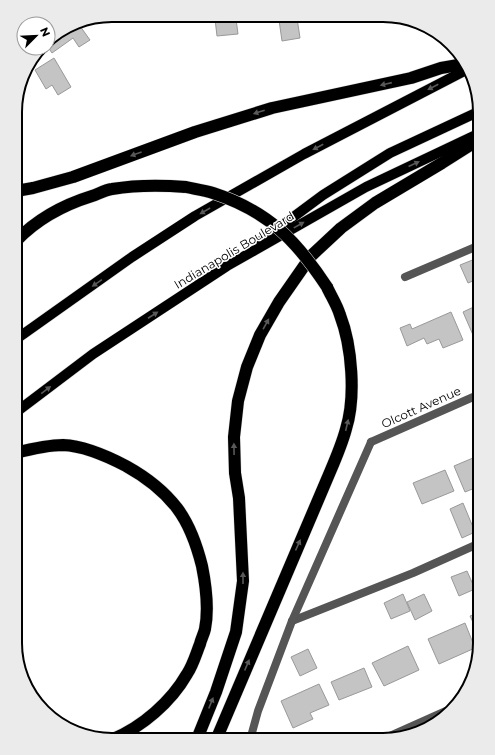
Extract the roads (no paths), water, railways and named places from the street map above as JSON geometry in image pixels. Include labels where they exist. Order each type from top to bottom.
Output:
[{"type":"highway","points":[[22,190],[73,177],[195,132],[272,108],[403,80],[441,68],[459,65]]},
{"type":"highway","points":[[200,733],[216,692],[236,632],[243,581],[239,498],[235,473],[234,437],[238,401],[247,367],[260,335],[279,302],[311,256],[341,228],[375,203],[473,143]]},
{"type":"highway","points":[[22,234],[42,218],[64,206],[111,189],[160,185],[186,187],[212,193],[242,205],[264,217],[282,231],[313,266],[327,287],[340,314],[347,336],[350,363],[351,401],[346,428],[330,472],[219,733]]},
{"type":"highway","points":[[22,451],[40,447],[64,445],[89,450],[118,462],[135,471],[160,490],[177,508],[190,528],[198,551],[204,576],[206,603],[205,629],[187,674],[174,693],[161,706],[127,733]]},
{"type":"main road","points":[[22,336],[132,257],[195,216],[304,154],[463,72]]},
{"type":"main road","points":[[227,266],[323,195],[390,153],[473,114]]},
{"type":"main road","name":"Indianapolis Boulevard","points":[[22,408],[93,354],[227,266],[366,186],[473,136]]},
{"type":"street","points":[[405,277],[473,247]]},
{"type":"street","name":"Olcott Avenue","points":[[292,621],[371,442],[473,397]]},
{"type":"street","points":[[252,733],[258,711],[292,621],[413,573],[473,546]]},
{"type":"street","points":[[405,730],[433,718]]}]
